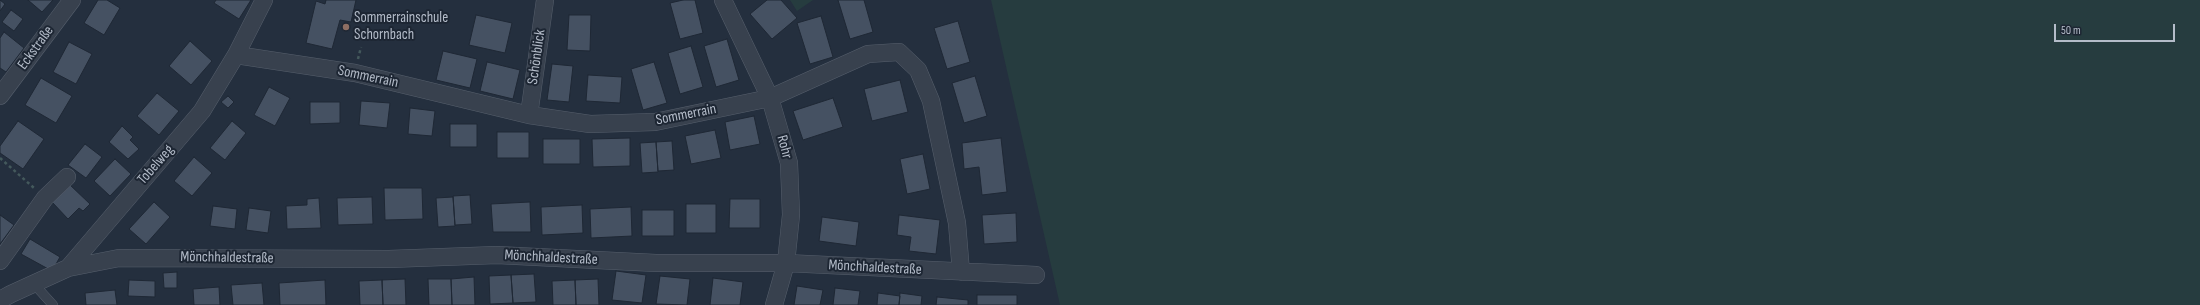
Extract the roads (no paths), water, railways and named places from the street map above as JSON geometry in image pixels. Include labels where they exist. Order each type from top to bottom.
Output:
[{"type":"street","name":"Eckstraße","points":[[0,96],[72,0]]},
{"type":"street","name":"Tobelweg","points":[[4,292],[34,284],[68,268],[202,111],[236,54],[264,0]]},
{"type":"street","name":"Schönblick","points":[[530,115],[545,0]]},
{"type":"street","name":"Rohr","points":[[723,0],[770,98],[789,163],[791,215],[786,263],[774,305]]},
{"type":"street","name":"Sommerrain","points":[[236,54],[355,73],[530,115],[590,124],[655,122],[770,98],[868,54],[899,52],[918,70],[931,101],[957,223],[961,272]]},
{"type":"street","points":[[0,261],[45,198],[67,177]]},
{"type":"street","name":"Mönchhaldestraße","points":[[68,268],[119,258],[170,256],[290,260],[389,259],[497,255],[656,263],[786,263],[1036,275]]},
{"type":"lane","points":[[34,284],[53,305]]},
{"type":"place","name":"Sommerrainschule Schornbach","points":[[346,27]]}]
